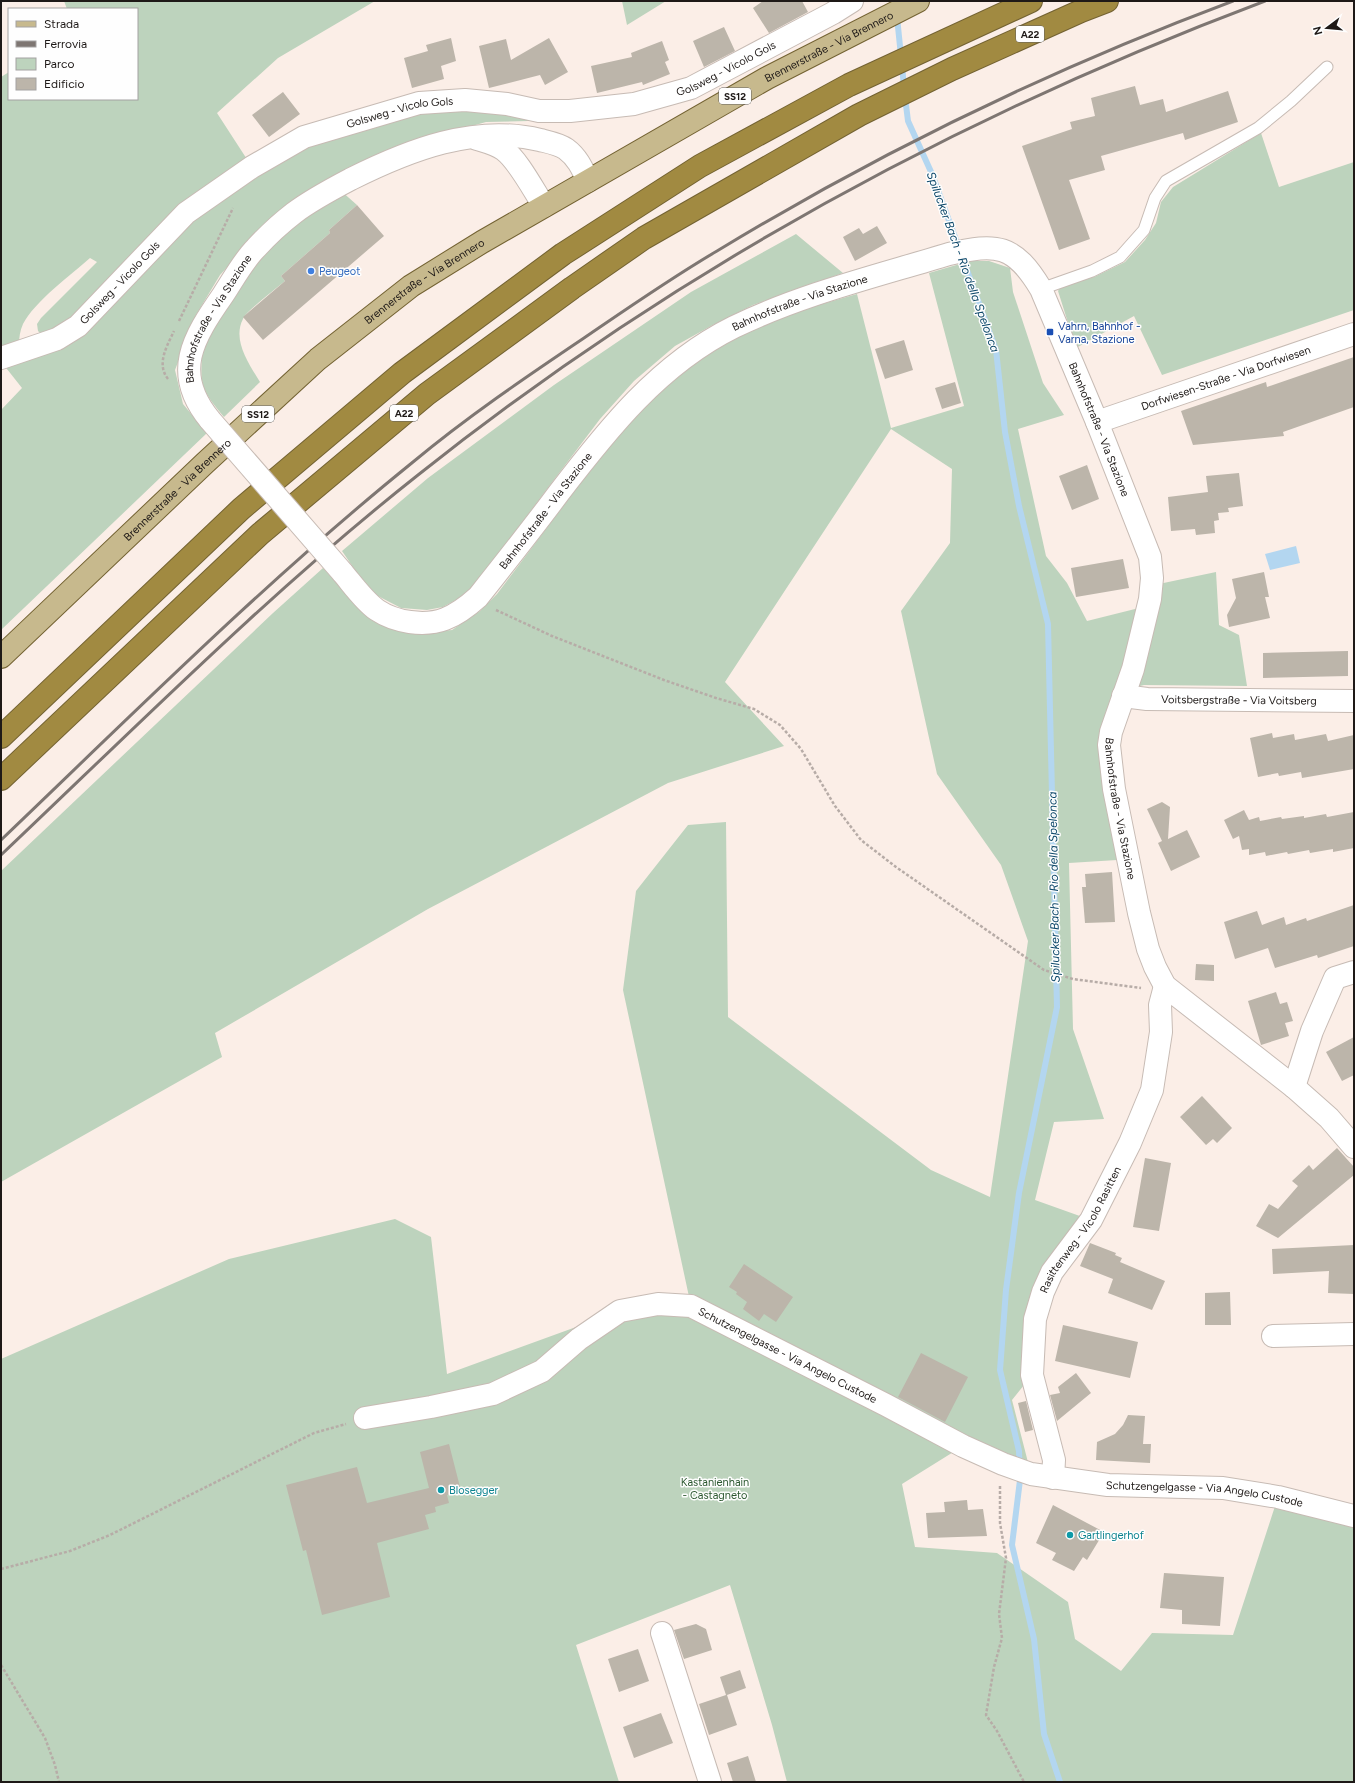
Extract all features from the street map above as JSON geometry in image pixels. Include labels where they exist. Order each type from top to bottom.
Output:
[{"type":"highway","name":"A22","points":[[1,737],[242,509],[402,373],[564,254],[700,166],[849,85],[1031,1]]},
{"type":"highway","name":"A22","points":[[1,779],[260,534],[427,394],[542,309],[644,238],[859,116],[952,69],[1081,11],[1108,1]]},
{"type":"main road","name":"Brennerstraße - Via Brennero","points":[[1,658],[205,463],[318,359],[411,286],[482,242],[767,78],[918,1]]},
{"type":"street","name":"Golsweg - Vicolo Gols","points":[[1,358],[58,339],[78,326],[186,213],[236,178],[304,137],[419,103],[465,100],[507,104],[539,111],[570,111],[634,104],[691,88],[852,1]]},
{"type":"street","points":[[856,1],[856,15],[861,31]]},
{"type":"street","name":"Bahnhofstraße - Via Stazione","points":[[588,181],[576,158],[564,148],[527,137],[496,135],[468,137],[425,148],[393,160],[334,188],[294,213],[255,248],[203,325],[194,342],[190,362],[189,383],[196,402],[358,592],[377,610],[400,620],[422,623],[444,619],[463,610],[478,597],[603,436],[650,385],[690,354],[733,328],[767,312],[803,299],[973,248],[992,247],[1008,252],[1030,270],[1041,288],[1097,422],[1150,557],[1152,578],[1150,600],[1132,669],[1110,732],[1110,738],[1114,789],[1148,948],[1155,967],[1165,986],[1294,1087],[1329,1118],[1354,1147]]},
{"type":"street","name":"Bahnhofstraße - Via Stazione","points":[[468,137],[490,142],[504,150],[514,161],[544,206]]},
{"type":"street","name":"Dorfwiesen-Straße - Via Dorfwiesen","points":[[1097,422],[1354,334]]},
{"type":"street","name":"Voitsbergstraße - Via Voitsberg","points":[[1123,696],[1155,699],[1354,701]]},
{"type":"street","points":[[1294,1087],[1320,1011],[1335,978],[1354,972]]},
{"type":"street","name":"Rasittenweg - Vicolo Rasitten","points":[[1053,1478],[1054,1460],[1032,1375],[1035,1319],[1043,1292],[1052,1272],[1091,1220],[1130,1143],[1152,1090],[1161,1032],[1160,1005],[1165,986]]},
{"type":"street","name":"Schutzengelgasse - Via Angelo Custode","points":[[365,1418],[431,1407],[493,1394],[542,1371],[579,1339],[620,1311],[658,1304],[691,1306],[886,1405],[963,1446],[1005,1465],[1031,1474],[1108,1485],[1223,1488],[1278,1496],[1354,1516]]},
{"type":"street","points":[[1273,1336],[1354,1334]]},
{"type":"street","points":[[662,1633],[710,1782]]},
{"type":"lane","points":[[1041,288],[1092,271],[1120,257],[1144,230],[1155,198],[1166,181],[1258,128],[1291,101],[1327,67]]},
{"type":"path","points":[[189,383],[172,382],[167,379],[162,368],[164,352],[241,192],[236,178]]},
{"type":"path","points":[[478,597],[493,608],[552,636],[664,680],[754,709],[780,725],[801,749],[835,806],[861,840],[896,867],[1044,970],[1073,979],[1148,989],[1165,986]]},
{"type":"path","points":[[1,1569],[77,1549],[110,1535],[314,1433],[365,1418]]},
{"type":"path","points":[[1005,1465],[1000,1494],[1000,1523],[1006,1558],[999,1614],[1002,1638],[994,1667],[986,1716],[997,1731],[1024,1782]]},
{"type":"path","points":[[1,1665],[44,1738],[55,1765],[59,1782]]},
{"type":"green space","points":[[64,1],[375,1],[278,58],[217,113],[252,167],[389,110],[539,111],[528,121],[486,122],[408,144],[250,242],[220,275],[196,315],[175,370],[183,404],[207,433],[1,630],[1,410],[22,388],[3,364],[42,335],[38,331],[37,324],[41,318],[97,262],[90,258],[44,297],[23,324],[19,345],[1,350],[1,77],[8,73],[8,100],[138,100],[138,8],[67,8]]},
{"type":"green space","points":[[622,1],[666,1],[627,25]]},
{"type":"green space","points":[[1261,133],[1279,187],[1354,162],[1354,310],[1162,375],[1134,316],[1076,348],[1058,291],[1061,286],[1094,277],[1125,262],[1145,240],[1156,223],[1161,202],[1173,187]]},
{"type":"green space","points":[[340,190],[357,205],[329,230],[330,233],[281,276],[285,281],[245,315],[240,327],[239,335],[243,352],[260,382],[224,417],[210,400],[203,386],[201,370],[203,348],[260,249]]},
{"type":"green space","points":[[796,234],[843,273],[753,305],[675,346],[634,381],[600,419],[491,565],[465,595],[443,607],[427,610],[401,608],[376,595],[357,573],[342,551],[428,478],[554,385],[691,292]]},
{"type":"green space","name":"Kastanienhain - Castagneto","points":[[970,261],[989,261],[1010,268],[1013,292],[1043,383],[1064,415],[1018,429],[1046,556],[1067,583],[1087,621],[1139,608],[1154,585],[1216,572],[1219,625],[1239,635],[1247,686],[1144,685],[1124,690],[1106,711],[1098,746],[1117,860],[1069,863],[1073,1029],[1104,1119],[1054,1122],[1035,1200],[1091,1220],[1052,1272],[1032,1375],[1012,1400],[1031,1474],[963,1446],[902,1484],[915,1547],[997,1553],[1068,1602],[1075,1639],[1121,1671],[1152,1633],[1233,1635],[1278,1497],[1354,1516],[1354,1782],[787,1782],[772,1725],[730,1585],[576,1645],[619,1782],[1,1782],[1,1359],[229,1259],[395,1219],[431,1237],[447,1374],[620,1311],[691,1306],[623,990],[636,891],[688,825],[726,822],[728,1017],[931,1170],[990,1197],[1028,941],[1001,865],[937,774],[901,611],[950,543],[952,469],[891,429],[725,682],[784,746],[668,783],[428,909],[215,1033],[222,1057],[1,1182],[1,871],[273,613],[323,568],[359,607],[431,632],[452,630],[480,611],[497,594],[631,416],[710,351],[758,326],[815,306],[857,294],[891,428],[964,406],[929,273]]},
{"type":"water","points":[[1296,546],[1300,563],[1270,570],[1265,554]]},
{"type":"building","points":[[763,1],[802,1],[808,12],[769,33],[753,8]]},
{"type":"building","points":[[724,27],[735,51],[704,67],[693,41]]},
{"type":"building","points":[[451,38],[456,61],[441,66],[444,79],[412,88],[404,58],[428,51],[426,45]]},
{"type":"building","points":[[549,38],[568,72],[545,85],[540,75],[489,88],[479,46],[506,39],[511,60]]},
{"type":"building","points":[[662,41],[669,60],[665,62],[670,74],[643,85],[642,82],[597,93],[591,66],[632,57],[631,53]]},
{"type":"building","points":[[1135,86],[1140,105],[1163,99],[1166,112],[1228,91],[1238,122],[1185,140],[1183,133],[1101,156],[1105,170],[1069,180],[1090,239],[1059,250],[1022,146],[1072,129],[1070,122],[1095,116],[1091,98]]},
{"type":"building","points":[[283,92],[300,114],[269,137],[252,115]]},
{"type":"building","points":[[357,205],[384,236],[263,340],[243,317],[285,281],[281,276],[330,233],[329,230]]},
{"type":"building","points":[[877,226],[887,243],[855,261],[843,237],[859,228],[863,234]]},
{"type":"building","points":[[904,340],[913,370],[885,379],[875,349]]},
{"type":"building","points":[[1354,357],[1354,407],[1283,432],[1284,436],[1193,445],[1181,411],[1266,382],[1267,387]]},
{"type":"building","points":[[955,382],[961,403],[942,409],[935,388]]},
{"type":"building","points":[[1087,465],[1099,499],[1072,510],[1059,476]]},
{"type":"building","points":[[1239,473],[1243,506],[1228,508],[1229,512],[1218,513],[1219,520],[1214,521],[1215,533],[1196,535],[1195,529],[1171,531],[1168,497],[1208,492],[1206,476]]},
{"type":"building","points":[[1123,559],[1129,588],[1076,597],[1071,568]]},
{"type":"building","points":[[1264,572],[1269,597],[1265,597],[1270,618],[1229,627],[1227,615],[1236,598],[1232,579]]},
{"type":"building","points":[[1348,651],[1348,676],[1263,678],[1263,653]]},
{"type":"building","points":[[1272,733],[1273,738],[1294,734],[1295,740],[1326,734],[1328,741],[1354,735],[1354,769],[1302,778],[1301,772],[1279,776],[1278,773],[1258,777],[1250,738]]},
{"type":"building","points":[[1162,802],[1170,807],[1168,839],[1187,830],[1200,857],[1171,871],[1158,843],[1162,841],[1147,809]]},
{"type":"building","points":[[1244,810],[1249,820],[1259,817],[1260,821],[1281,817],[1282,819],[1304,816],[1304,818],[1326,814],[1327,817],[1354,812],[1354,848],[1333,852],[1333,849],[1310,853],[1309,850],[1266,856],[1265,852],[1249,855],[1249,849],[1242,850],[1239,836],[1233,839],[1224,820]]},
{"type":"building","points":[[1112,872],[1115,922],[1085,923],[1082,887],[1086,887],[1085,874]]},
{"type":"building","points":[[1354,905],[1354,946],[1318,958],[1317,955],[1275,968],[1268,948],[1235,959],[1224,922],[1257,911],[1262,925],[1284,917],[1286,925],[1306,918],[1307,921]]},
{"type":"building","points":[[1196,964],[1214,965],[1214,981],[1195,980]]},
{"type":"building","points":[[1276,992],[1280,1004],[1287,1002],[1293,1021],[1285,1023],[1289,1036],[1261,1045],[1248,1001]]},
{"type":"building","points":[[1354,1037],[1354,1075],[1342,1081],[1326,1052]]},
{"type":"building","points":[[1202,1096],[1232,1128],[1217,1143],[1213,1139],[1206,1145],[1180,1117]]},
{"type":"building","points":[[1337,1148],[1354,1167],[1354,1175],[1278,1238],[1256,1226],[1269,1204],[1278,1209],[1298,1186],[1292,1181],[1309,1165],[1313,1170]]},
{"type":"building","points":[[1145,1158],[1171,1163],[1159,1231],[1133,1227]]},
{"type":"building","points":[[1090,1243],[1116,1253],[1115,1255],[1122,1258],[1120,1262],[1165,1281],[1152,1310],[1108,1293],[1113,1279],[1080,1266]]},
{"type":"building","points":[[1354,1245],[1354,1294],[1328,1293],[1329,1271],[1273,1274],[1272,1249]]},
{"type":"building","points":[[744,1264],[793,1297],[776,1322],[764,1314],[759,1321],[743,1309],[747,1302],[736,1294],[737,1292],[729,1287]]},
{"type":"building","points":[[1230,1292],[1231,1325],[1205,1325],[1205,1293]]},
{"type":"building","points":[[1063,1325],[1138,1342],[1130,1378],[1055,1361]]},
{"type":"building","points":[[921,1353],[968,1377],[945,1422],[898,1397]]},
{"type":"building","points":[[1076,1373],[1091,1393],[1057,1421],[1050,1395],[1060,1393],[1058,1387]]},
{"type":"building","points":[[1026,1401],[1033,1430],[1025,1432],[1018,1403]]},
{"type":"building","points":[[1128,1415],[1145,1416],[1143,1444],[1151,1444],[1150,1463],[1096,1460],[1097,1442],[1115,1434],[1123,1425]]},
{"type":"building","points":[[449,1444],[461,1491],[447,1495],[449,1503],[435,1507],[436,1512],[425,1515],[429,1529],[377,1543],[390,1597],[322,1615],[306,1550],[303,1551],[286,1485],[357,1467],[367,1503],[429,1488],[420,1452]]},
{"type":"building","points":[[967,1500],[968,1510],[983,1509],[987,1536],[928,1538],[926,1513],[945,1512],[944,1502]]},
{"type":"building","name":"Gartlingerhof","points":[[1053,1505],[1104,1532],[1087,1560],[1083,1557],[1074,1571],[1052,1560],[1056,1553],[1036,1543]]},
{"type":"building","points":[[1164,1573],[1224,1577],[1220,1626],[1182,1624],[1182,1610],[1160,1608]]},
{"type":"building","points":[[696,1624],[706,1629],[712,1650],[684,1659],[674,1630]]},
{"type":"building","points":[[638,1649],[649,1681],[619,1692],[608,1659]]},
{"type":"building","points":[[740,1670],[746,1688],[727,1695],[737,1725],[709,1735],[699,1704],[726,1695],[720,1677]]},
{"type":"building","points":[[661,1713],[673,1743],[634,1758],[623,1727]]},
{"type":"building","points":[[748,1756],[756,1782],[733,1782],[727,1763]]},
{"type":"waterway","name":"Spilucker Bach - Rio della Spelonca","points":[[897,17],[901,56]]},
{"type":"waterway","name":"Spilucker Bach - Rio della Spelonca","points":[[902,65],[904,88]]},
{"type":"waterway","name":"Spilucker Bach - Rio della Spelonca","points":[[905,97],[908,121],[932,174],[996,350],[1005,432],[1019,506],[1048,624],[1057,1007],[1019,1193],[1006,1290],[1000,1370],[1019,1451],[1020,1480],[1012,1545],[1034,1639],[1044,1734],[1060,1782]]},
{"type":"railway","points":[[1,840],[203,646],[306,552],[359,507],[433,445],[476,413],[633,304],[717,251],[841,180],[905,146],[1034,83],[1100,54],[1233,1]]},
{"type":"railway","points":[[1,855],[205,660],[363,519],[515,401],[615,331],[718,266],[823,205],[930,148],[1040,95],[1151,46],[1265,1]]},
{"type":"place","name":"Peugeot","points":[[311,271]]},
{"type":"place","name":"Vahrn, Bahnhof - Varna, Stazione","points":[[1050,332]]},
{"type":"place","name":"Blosegger","points":[[441,1490]]},
{"type":"place","name":"Gartlingerhof","points":[[1070,1535]]}]
